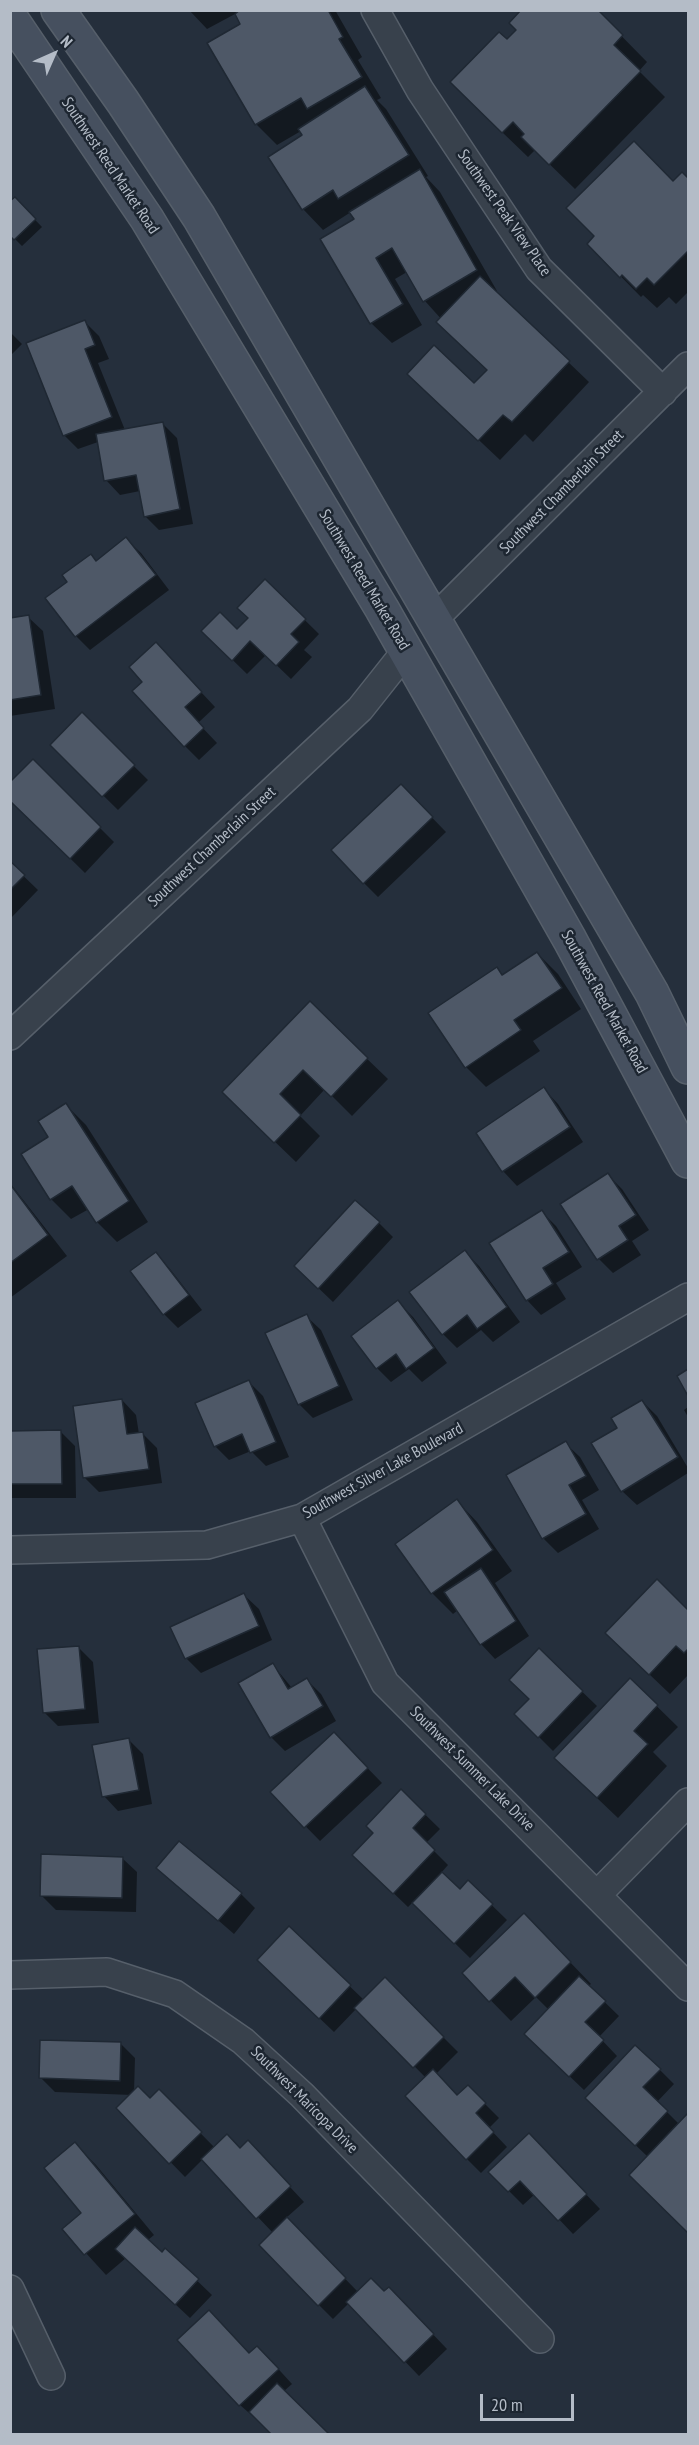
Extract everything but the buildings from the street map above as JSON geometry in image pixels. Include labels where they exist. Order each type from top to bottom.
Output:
[{"type":"main road","points":[[58,10],[123,102],[199,217],[652,993],[688,1067]]},
{"type":"main road","name":"Southwest Reed Market Road","points":[[10,17],[160,239],[406,651],[570,940],[688,1161]]},
{"type":"street","name":"Southwest Peak View Place","points":[[375,10],[420,90],[539,269],[663,392]]},
{"type":"street","name":"Southwest Chamberlain Street","points":[[435,618],[688,366]]},
{"type":"street","name":"Southwest Chamberlain Street","points":[[10,1036],[360,709],[406,651]]},
{"type":"street","name":"Southwest Silver Lake Boulevard","points":[[10,1551],[207,1545],[302,1518],[688,1297]]},
{"type":"street","name":"Southwest Summer Lake Drive","points":[[302,1518],[386,1683],[688,1987]]},
{"type":"street","points":[[597,1895],[688,1802]]},
{"type":"street","name":"Southwest Maricopa Drive","points":[[10,1975],[106,1972],[175,1994],[224,2027],[243,2041],[302,2095],[540,2339]]},
{"type":"street","points":[[10,2289],[51,2376]]}]
